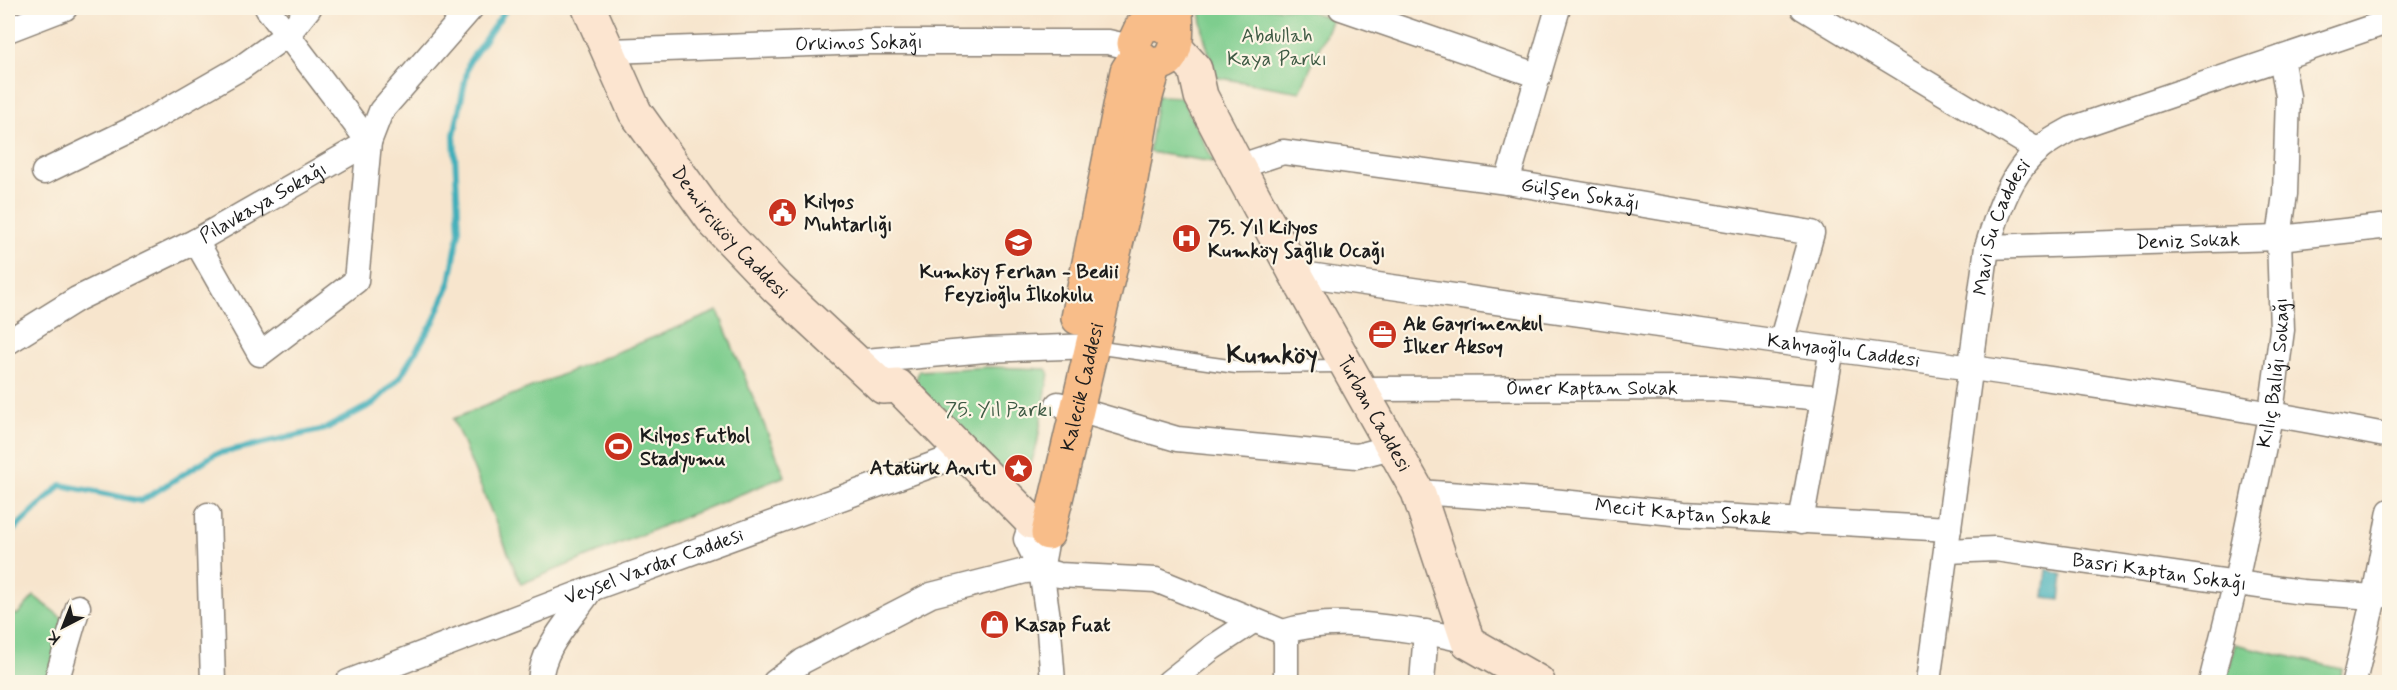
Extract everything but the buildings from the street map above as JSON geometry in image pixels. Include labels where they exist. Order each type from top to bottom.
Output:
[{"type":"main road","points":[[1148,43],[1176,8]]},
{"type":"main road","name":"Demirciköy Caddesi","points":[[596,10],[635,112],[714,222],[763,274],[883,387],[884,402],[951,455],[1035,532]]},
{"type":"main road","name":"Turban Caddesi","points":[[1148,43],[1202,96],[1294,273],[1418,492],[1468,642]]},
{"type":"main road","name":"Kalecik Caddesi","points":[[1035,532],[1082,347],[1127,70],[1148,43]]},
{"type":"main road","points":[[1468,642],[1538,682]]},
{"type":"street","points":[[8,30],[65,8]]},
{"type":"street","points":[[267,8],[369,142]]},
{"type":"street","points":[[44,172],[141,125],[242,67],[288,34],[309,8]]},
{"type":"street","points":[[196,242],[260,354],[356,281],[369,142],[381,111],[471,8]]},
{"type":"street","points":[[1341,8],[1539,76]]},
{"type":"street","points":[[1507,182],[1558,8]]},
{"type":"street","points":[[1803,8],[2038,150]]},
{"type":"street","name":"Mavi Su Caddesi","points":[[1928,682],[1987,247],[2000,209],[2017,173],[2038,150],[2071,129],[2390,21]]},
{"type":"street","name":"Orkinos Sokağı","points":[[610,51],[867,42],[1148,43]]},
{"type":"street","name":"Kılıç Balığı Sokağı","points":[[2211,682],[2236,582],[2271,412],[2282,330],[2279,238],[2285,194],[2288,96],[2281,58]]},
{"type":"street","name":"Pilavkaya Sokağı","points":[[8,342],[77,299],[196,242],[369,142]]},
{"type":"street","name":"Gülşen Sokağı","points":[[1238,167],[1283,152],[1507,182],[1812,234],[1781,342]]},
{"type":"street","name":"Deniz Sokak","points":[[1987,247],[2279,238],[2390,226]]},
{"type":"street","name":"Kahyaoğlu Caddesi","points":[[1294,273],[1970,367],[2271,412],[2390,436]]},
{"type":"street","points":[[855,362],[985,350],[1082,347]]},
{"type":"street","points":[[1801,522],[1832,349]]},
{"type":"street","name":"Ömer Kaptan Sokak","points":[[1354,377],[1711,388],[1822,398]]},
{"type":"street","points":[[1068,407],[1177,439],[1357,456],[1392,447]]},
{"type":"street","name":"Veysel Vardar Caddesi","points":[[348,682],[951,455]]},
{"type":"street","name":"Mecit Kaptan Sokak","points":[[1418,492],[1801,522],[1948,540]]},
{"type":"street","points":[[2354,682],[2382,596],[2390,511]]},
{"type":"street","points":[[208,515],[213,682]]},
{"type":"street","name":"Kalecik Caddesi","points":[[1035,532],[1048,618],[1053,682]]},
{"type":"street","name":"Basri Kaptan Sokağı","points":[[1948,540],[1995,549],[2302,591],[2382,596]]},
{"type":"street","points":[[775,682],[803,672],[931,595],[1025,571],[1041,570],[1059,574],[1156,580],[1283,632],[1301,626],[1334,623],[1426,632],[1468,642]]},
{"type":"street","points":[[540,682],[541,670],[550,644],[591,589]]},
{"type":"street","points":[[56,682],[78,607]]},
{"type":"street","points":[[1168,682],[1212,648],[1253,621]]},
{"type":"street","points":[[1283,632],[1286,642],[1286,682]]},
{"type":"street","points":[[1422,682],[1426,632]]},
{"type":"lane","points":[[1082,347],[1236,367],[1354,377]]},
{"type":"green space","name":"Abdullah Kaya Parkı","points":[[1200,8],[1299,8],[1332,19],[1300,92],[1215,77],[1203,32]]},
{"type":"green space","points":[[1157,96],[1181,97],[1214,162],[1149,152]]},
{"type":"green space","name":"Kilyos Futbol Stadyumu","points":[[718,311],[785,476],[521,584],[453,419]]},
{"type":"green space","name":"75. Yıl Parkı","points":[[989,367],[1046,369],[1049,373],[1037,445],[1029,470],[1017,476],[1008,477],[914,385],[919,371]]},
{"type":"green space","points":[[34,596],[66,621],[50,682],[8,682],[8,618],[12,613],[17,615]]},
{"type":"green space","points":[[2235,644],[2342,669],[2340,682],[2226,682]]},
{"type":"water","points":[[2047,569],[2063,575],[2060,600],[2044,598]]},
{"type":"waterway","points":[[8,535],[61,485],[141,501],[215,454],[325,429],[374,403],[400,377],[434,321],[450,282],[459,232],[454,135],[469,62],[507,8]]},
{"type":"place","name":"Kilyos Muhtarlığı","points":[[783,213]]},
{"type":"place","name":"75. Yıl Kilyos Kumköy Sağlık Ocağı","points":[[1187,239]]},
{"type":"place","name":"Kumköy Ferhan - Bedii Feyzioğlu İlkokulu","points":[[1019,242]]},
{"type":"place","name":"Ak Gayrimenkul İlker Aksoy","points":[[1382,335]]},
{"type":"place","name":"Kilyos Futbol Stadyumu","points":[[619,447]]},
{"type":"place","name":"Atatürk Anıtı","points":[[1018,468]]},
{"type":"place","name":"Kasap Fuat","points":[[994,625]]},
{"type":"district","name":"Kumköy","points":[[1272,356]]}]
